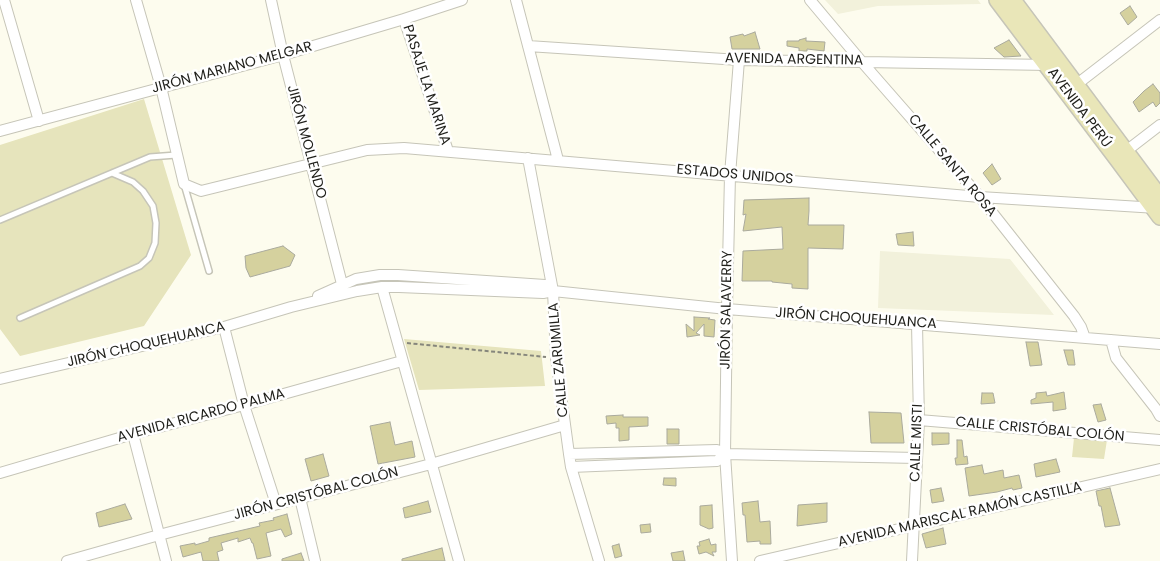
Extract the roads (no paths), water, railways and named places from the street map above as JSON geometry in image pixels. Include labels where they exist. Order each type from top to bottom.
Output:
[{"type":"main road","name":"AVENIDA PERÚ","points":[[1010,3],[1158,207]]},
{"type":"street","points":[[4,0],[39,121]]},
{"type":"street","points":[[136,0],[161,87],[184,184]]},
{"type":"street","name":"JIRÓN MOLLENDO","points":[[271,0],[283,55],[342,284]]},
{"type":"street","name":"JIRÓN MARIANO MELGAR","points":[[0,131],[283,55],[462,0]]},
{"type":"street","points":[[516,0],[558,160]]},
{"type":"street","name":"CALLE SANTA ROSA","points":[[810,0],[980,197],[1074,316],[1085,338]]},
{"type":"street","name":"PASAJE LA MARINA","points":[[404,19],[448,151]]},
{"type":"street","points":[[1072,89],[1160,20]]},
{"type":"street","name":"AVENIDA ARGENTINA","points":[[528,46],[739,60],[1053,64]]},
{"type":"street","name":"JIRÓN SALAVERRY","points":[[732,561],[725,454],[727,309],[730,175],[739,60]]},
{"type":"street","points":[[1122,155],[1160,125]]},
{"type":"street","name":"ESTADOS UNIDOS","points":[[184,184],[201,191],[367,150],[404,148],[980,197],[1158,207]]},
{"type":"street","name":"CALLE ZARUMILLA","points":[[528,158],[553,291],[556,358],[568,454],[599,561]]},
{"type":"street","name":"JIRÓN CHOQUEHUANCA","points":[[291,307],[342,284],[356,279],[380,275],[545,285],[553,291]]},
{"type":"street","points":[[382,287],[459,561]]},
{"type":"street","name":"JIRÓN CHOQUEHUANCA","points":[[0,379],[224,327],[291,307],[357,291],[382,287],[543,293],[553,291],[727,309],[1160,344]]},
{"type":"street","name":"CALLE MISTI","points":[[912,561],[919,420],[917,324]]},
{"type":"street","points":[[224,327],[244,405],[276,504]]},
{"type":"street","points":[[1111,340],[1116,358],[1160,416]]},
{"type":"street","name":"AVENIDA RICARDO PALMA","points":[[0,473],[133,434],[402,361]]},
{"type":"street","name":"CALLE CRISTÓBAL COLÓN","points":[[919,420],[1160,440]]},
{"type":"street","name":"JIRÓN CRISTÓBAL COLÓN","points":[[67,561],[432,464],[565,425]]},
{"type":"street","points":[[133,434],[166,561]]},
{"type":"street","points":[[568,454],[717,450],[725,454],[917,458]]},
{"type":"street","points":[[571,467],[717,461],[725,454]]},
{"type":"street","name":"AVENIDA MARISCAL RAMÓN CASTILLA","points":[[760,561],[1160,469]]},
{"type":"street","points":[[300,498],[315,561]]},
{"type":"lane","points":[[0,220],[150,157],[176,155]]},
{"type":"lane","points":[[20,318],[140,266],[149,258],[156,243],[156,223],[153,206],[143,191],[133,182],[112,173]]},
{"type":"lane","points":[[184,184],[209,270]]}]
